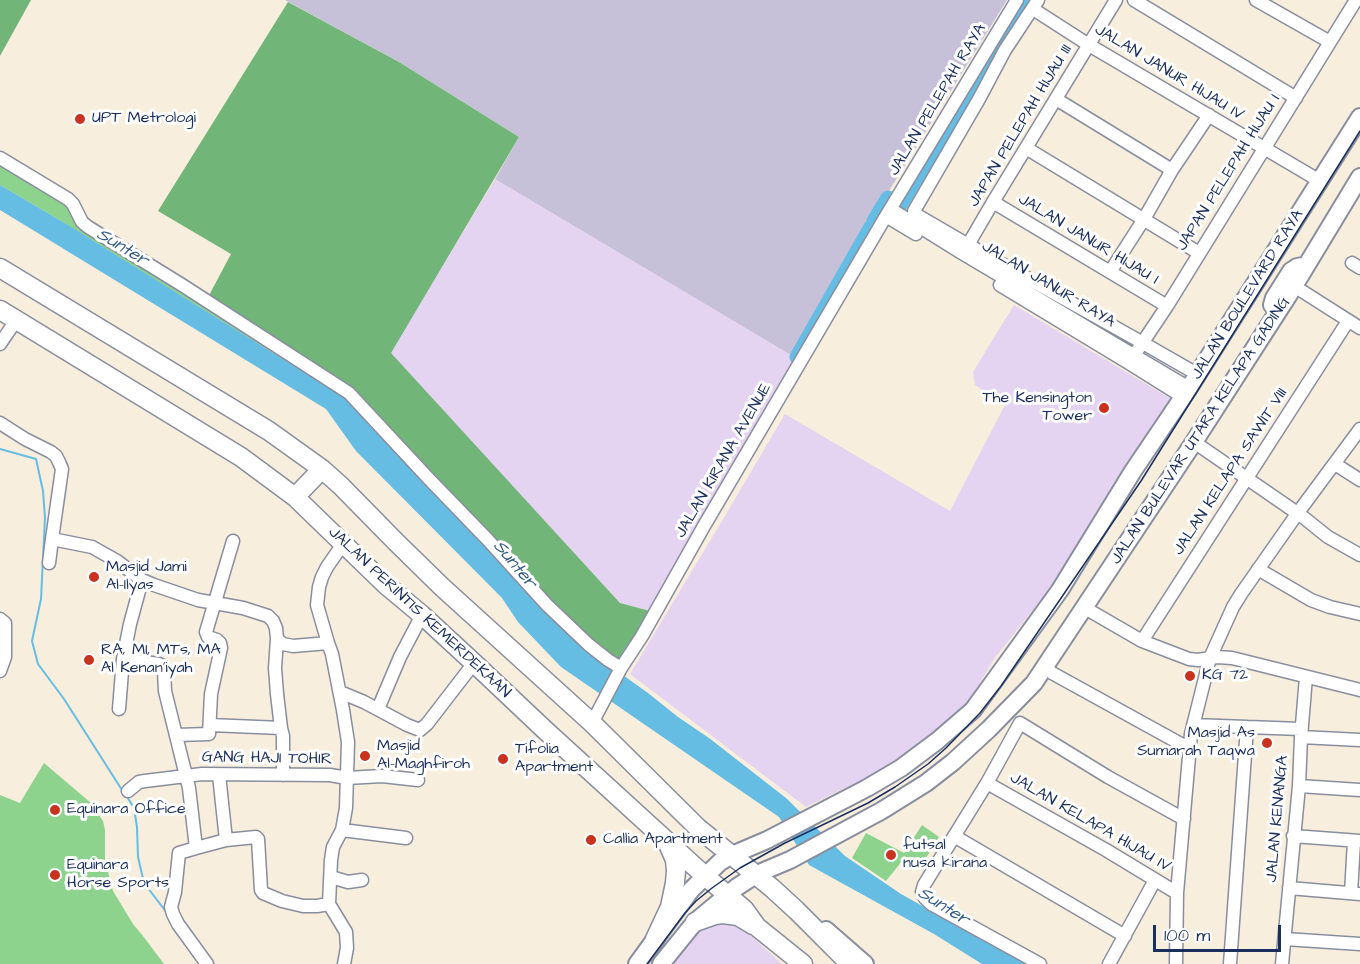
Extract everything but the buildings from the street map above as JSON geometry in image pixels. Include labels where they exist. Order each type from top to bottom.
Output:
[{"type":"highway","points":[[0,268],[269,430],[322,469],[442,587],[592,723],[698,828],[757,874],[849,964]]},
{"type":"highway","name":"JALAN PERINTIS KEMERDEKAAN","points":[[5,314],[241,457],[295,497],[386,585],[422,615],[545,730],[744,909],[757,927],[803,964]]},
{"type":"highway","points":[[295,497],[322,469]]},
{"type":"highway","points":[[655,939],[670,907],[675,883],[675,860],[667,840]]},
{"type":"highway","points":[[695,922],[715,915],[732,915],[757,927]]},
{"type":"main road","name":"JALAN BOULEVARD RAYA","points":[[1133,471],[1186,393],[1360,117]]},
{"type":"main road","name":"JALAN BOULEVARD RAYA","points":[[1306,266],[1359,182]]},
{"type":"main road","name":"JALAN BULEVAR UTARA KELAPA GADING","points":[[661,964],[695,922],[726,895],[757,874],[790,860],[903,797],[953,762],[1034,683],[1272,321],[1289,283],[1306,266]]},
{"type":"main road","points":[[1265,267],[1289,283]]},
{"type":"main road","name":"JALAN BULEVAR UTARA KELAPA GADING","points":[[637,964],[682,901],[720,862],[827,809],[901,768],[973,710],[1060,590],[1133,471]]},
{"type":"main road","points":[[1060,590],[1087,603]]},
{"type":"main road","points":[[937,741],[937,751],[944,760],[953,762]]},
{"type":"main road","points":[[796,910],[828,931],[865,964]]},
{"type":"street","name":"JALAN PELEPAH RAYA","points":[[888,212],[1017,0]]},
{"type":"street","name":"JAPAN PELEPAH HIJAU III","points":[[964,251],[1116,0]]},
{"type":"street","points":[[1134,0],[1296,98]]},
{"type":"street","points":[[1256,0],[1330,42]]},
{"type":"street","name":"JAPAN PELEPAH HIJAU I","points":[[1132,359],[1356,0]]},
{"type":"street","name":"JALAN PELEPAH RAYA","points":[[964,251],[915,214],[914,208],[1005,51],[1036,4]]},
{"type":"street","name":"JALAN JANUR HIJAU IV","points":[[1036,4],[1089,45],[1320,181]]},
{"type":"street","points":[[1056,99],[1172,170]]},
{"type":"street","points":[[1110,272],[1172,170],[1209,115]]},
{"type":"street","points":[[1026,148],[1199,253]]},
{"type":"street","points":[[0,158],[68,199],[88,228],[182,285],[349,393],[547,605],[589,645],[621,670]]},
{"type":"street","name":"JALAN JANUR HIJAU I","points":[[993,202],[1167,306]]},
{"type":"street","name":"JALAN JANUR RAYA","points":[[888,212],[964,251],[1186,393]]},
{"type":"street","name":"JALAN KIRANA AVENUE","points":[[592,723],[704,526],[888,212]]},
{"type":"street","points":[[964,251],[1143,343],[1190,370]]},
{"type":"street","points":[[1289,283],[1360,328]]},
{"type":"street","points":[[0,344],[5,314]]},
{"type":"street","name":"JALAN KELAPA SAWIT VIII","points":[[1142,641],[1348,321]]},
{"type":"street","points":[[0,423],[51,452],[60,462],[62,469],[49,563]]},
{"type":"street","points":[[1176,964],[1177,893],[1190,748],[1193,726],[1210,658],[1233,607],[1297,514],[1360,429]]},
{"type":"street","points":[[1194,442],[1328,537],[1360,555]]},
{"type":"street","points":[[1335,464],[1360,480]]},
{"type":"street","points":[[52,539],[97,549],[142,580],[192,598],[243,608],[268,616],[273,621],[277,639],[275,668],[283,736],[283,775]]},
{"type":"street","points":[[176,735],[208,735],[210,731],[211,693],[221,648],[217,640],[206,635],[232,541]]},
{"type":"street","points":[[344,544],[327,567],[319,587],[317,605],[332,654],[348,742],[346,808],[342,830],[333,847],[330,904],[346,932],[347,948],[344,964]]},
{"type":"street","points":[[1258,569],[1311,600],[1360,614]]},
{"type":"street","points":[[120,709],[123,659],[142,580]]},
{"type":"street","points":[[1087,603],[1142,641],[1189,659],[1232,658],[1360,690]]},
{"type":"street","points":[[378,709],[400,657],[422,615]]},
{"type":"street","points":[[0,619],[5,623],[5,657],[0,671]]},
{"type":"street","points":[[277,639],[293,646],[328,644]]},
{"type":"street","points":[[123,659],[159,664],[165,670],[165,691],[189,788],[196,848]]},
{"type":"street","points":[[340,692],[420,730],[474,663]]},
{"type":"street","points":[[1045,667],[1052,673],[1190,748]]},
{"type":"street","name":"JALAN KENANGA","points":[[1282,964],[1299,786],[1306,677]]},
{"type":"street","points":[[1040,964],[931,904],[923,895],[923,888],[987,783],[1020,723],[1108,777],[1184,819]]},
{"type":"street","points":[[210,725],[281,728]]},
{"type":"street","points":[[1193,726],[1247,727],[1360,740]]},
{"type":"street","points":[[1230,964],[1247,727]]},
{"type":"street","name":"GANG HAJI TOHIR","points":[[128,791],[139,782],[186,775],[334,775],[347,778],[382,776],[418,780]]},
{"type":"street","points":[[219,775],[226,840]]},
{"type":"street","name":"JALAN KELAPA HIJAU IV","points":[[987,783],[1177,893]]},
{"type":"street","points":[[1299,786],[1360,790]]},
{"type":"street","points":[[342,830],[406,838]]},
{"type":"street","points":[[207,964],[178,924],[171,907],[175,892],[178,854],[226,840],[254,836],[257,838],[263,893],[303,906],[330,904]]},
{"type":"street","points":[[954,836],[1125,936]]},
{"type":"street","points":[[1289,888],[1356,894],[1357,841],[1293,836]]},
{"type":"street","points":[[331,877],[348,882],[362,880]]},
{"type":"street","points":[[1109,964],[1155,880]]},
{"type":"street","points":[[1285,939],[1360,944]]},
{"type":"shaded area","points":[[285,0],[1007,0],[871,220],[796,358],[495,179],[519,137],[399,62]]},
{"type":"shaded area","points":[[495,179],[796,358],[650,611],[620,603],[390,353]]},
{"type":"shaded area","points":[[1014,305],[1173,400],[1063,578],[1037,605],[994,659],[964,710],[902,760],[806,807],[630,674],[785,414],[950,511],[1005,405],[975,385],[973,372]]},
{"type":"shaded area","points":[[714,919],[738,924],[782,964],[673,964],[689,939]]},
{"type":"green space","points":[[0,0],[31,0],[0,56]]},
{"type":"green space","points":[[288,2],[399,62],[519,137],[391,353],[620,603],[650,611],[618,666],[608,660],[349,393],[206,301],[231,254],[158,211]]},
{"type":"green space","points":[[0,159],[68,199],[82,222],[175,281],[350,401],[0,185]]},
{"type":"green space","name":"Equinara Horse Sports","points":[[44,763],[91,803],[103,821],[105,860],[113,891],[133,924],[164,964],[0,964],[0,795],[20,803]]},
{"type":"green space","name":"futsal nusa kirana","points":[[922,825],[939,837],[919,869],[903,860],[886,881],[852,858],[866,833],[904,853]]},
{"type":"water","points":[[0,185],[350,401],[581,645],[709,738],[786,798],[845,856],[901,894],[1026,964],[982,964],[934,934],[809,865],[779,817],[561,667],[518,622],[502,598],[356,451],[326,409],[0,210]]},
{"type":"waterway","points":[[900,205],[1024,0]]},
{"type":"waterway","points":[[874,221],[888,198]]},
{"type":"waterway","points":[[797,357],[871,227]]},
{"type":"waterway","points":[[0,449],[36,459],[43,491],[45,518],[41,599],[32,641],[38,664],[64,699],[122,790]]},
{"type":"waterway","points":[[126,795],[134,808],[138,857],[144,883],[167,913]]},
{"type":"tram line","points":[[647,964],[685,913],[712,888],[740,868],[785,843],[868,803],[895,787],[928,764],[980,713],[1001,686],[1141,481],[1360,131]]},
{"type":"place","name":"UPT Metrologi","points":[[80,119]]},
{"type":"place","name":"The Kensington Tower","points":[[1104,408]]},
{"type":"place","name":"Masjid Jami Al-Ilyas","points":[[94,577]]},
{"type":"place","name":"RA, MI, MTs, MA Al Kenan'iyah","points":[[89,660]]},
{"type":"place","name":"KG 72","points":[[1190,676]]},
{"type":"place","name":"Masjid As Sumarah Taqwa","points":[[1267,743]]},
{"type":"place","name":"Masjid Al-Maghfiroh","points":[[365,756]]},
{"type":"place","name":"Tifolia Apartment","points":[[503,759]]},
{"type":"place","name":"Equinara Office","points":[[55,810]]},
{"type":"place","name":"Callia Apartment","points":[[591,840]]},
{"type":"place","name":"futsal nusa kirana","points":[[891,855]]},
{"type":"place","name":"Equinara Horse Sports","points":[[55,875]]},
{"type":"water label","name":"Sunter","points":[[122,248]]},
{"type":"water label","name":"Sunter","points":[[514,565]]},
{"type":"water label","name":"Sunter","points":[[943,907]]}]
